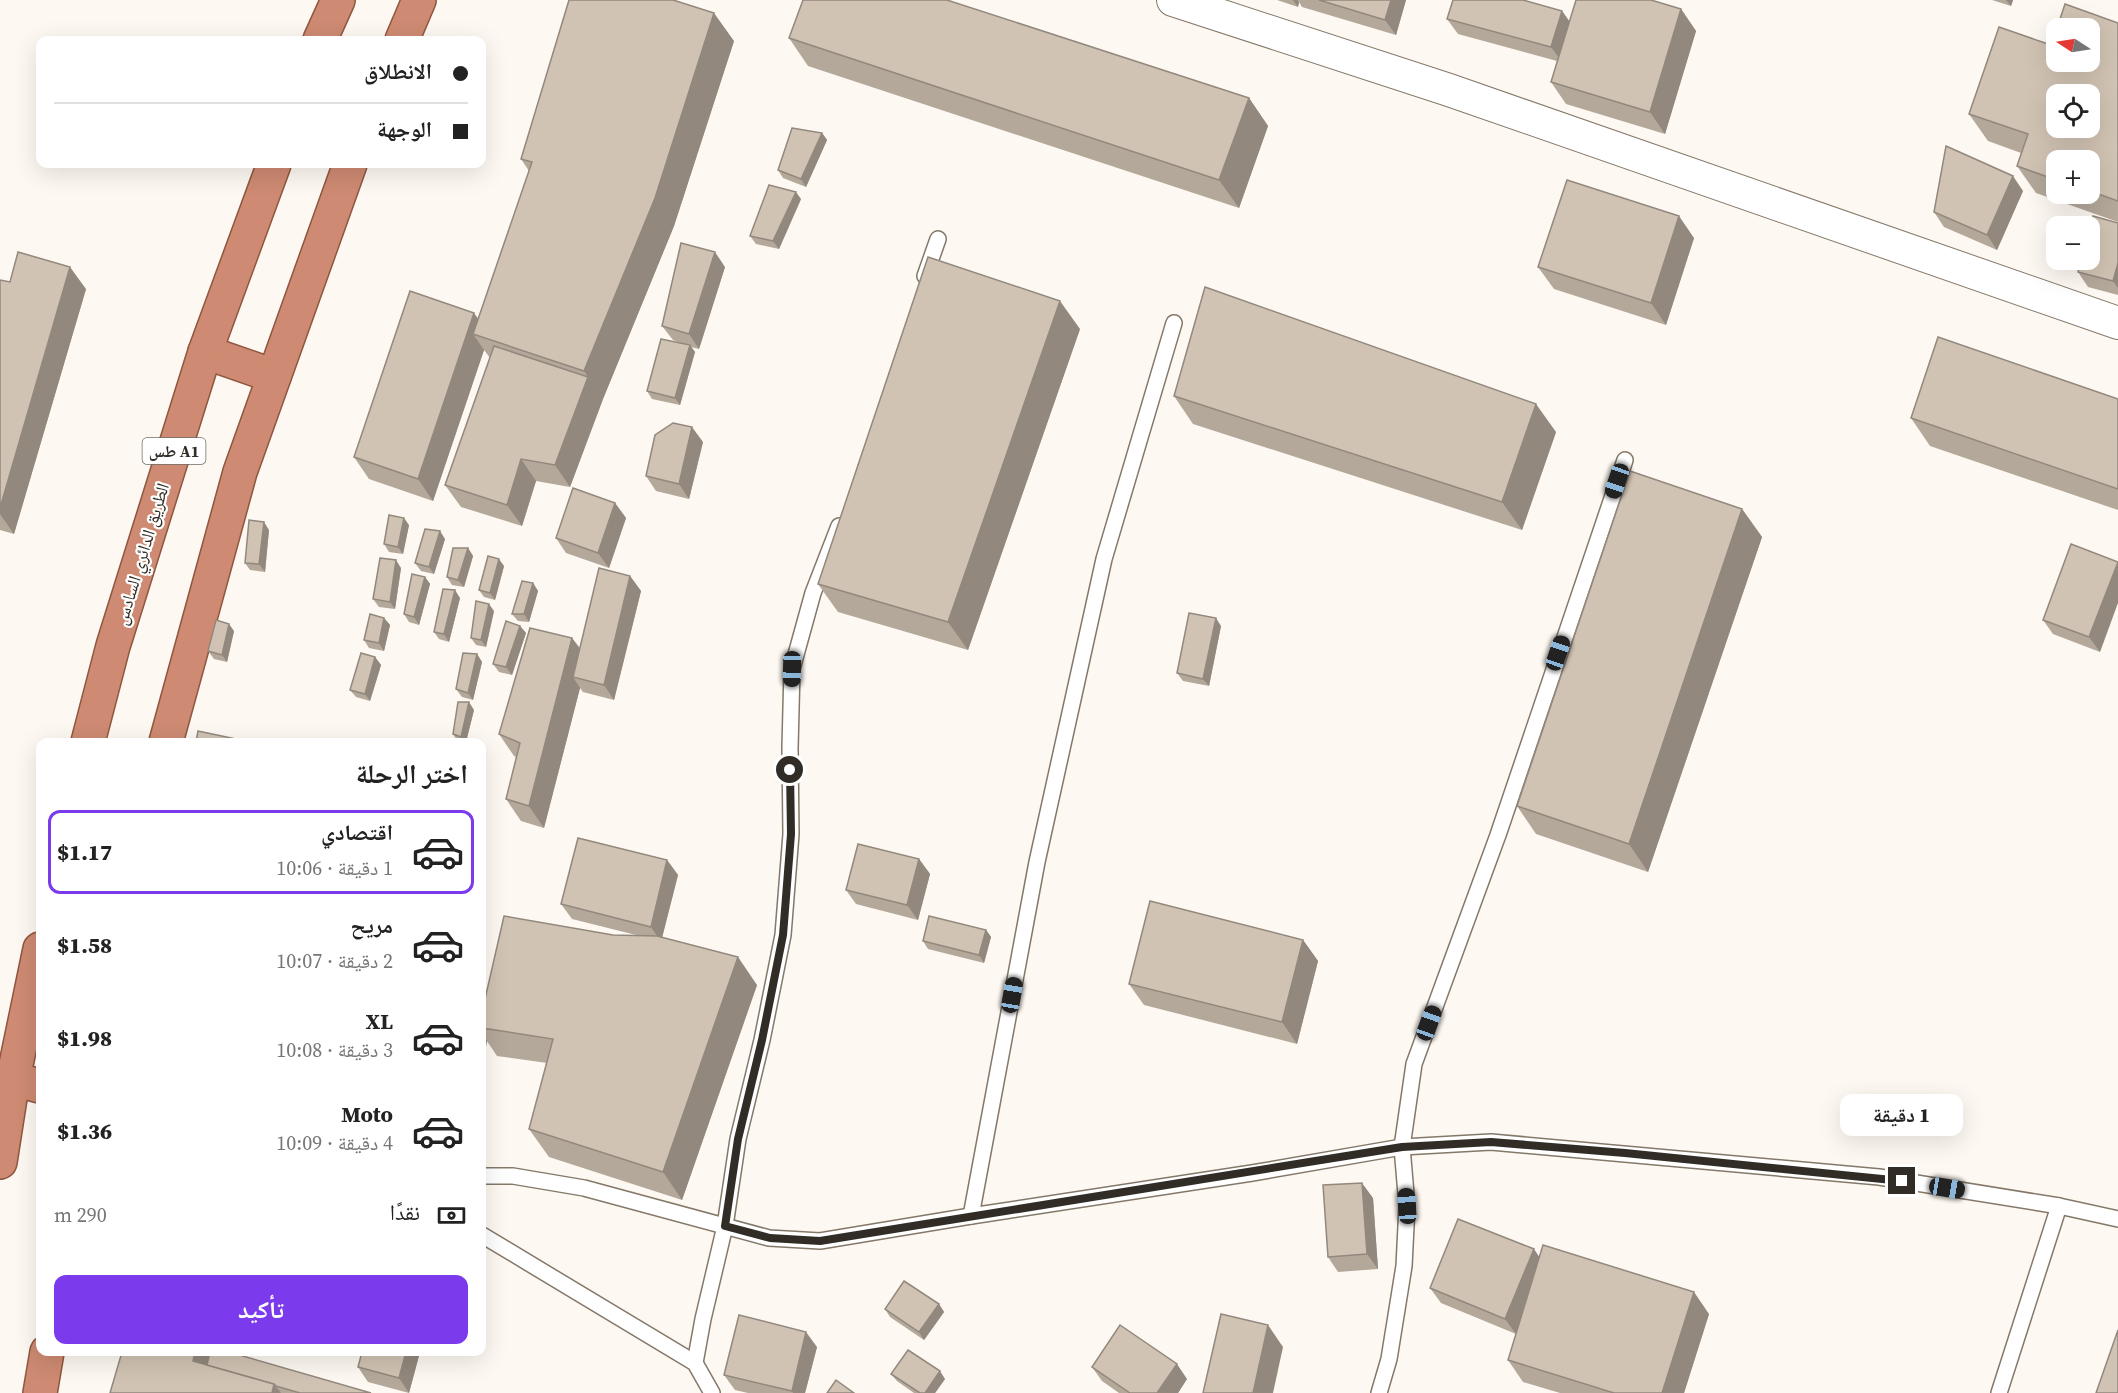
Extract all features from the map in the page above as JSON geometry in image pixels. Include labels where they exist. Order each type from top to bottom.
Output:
[{"type":"highway","points":[[322,36],[338,0]]},
{"type":"highway","points":[[404,36],[419,0]]},
{"type":"highway","name":"الطريق الدائري السادس","points":[[89,738],[113,646],[205,352],[273,168]]},
{"type":"highway","points":[[167,738],[240,472],[349,168]]},
{"type":"highway","points":[[205,352],[274,376]]},
{"type":"highway","points":[[0,1162],[27,1083],[36,990]]},
{"type":"highway","points":[[40,1393],[46,1356]]},
{"type":"street","points":[[1173,0],[1449,90],[2118,323]]},
{"type":"lane","points":[[919,293],[938,239]]},
{"type":"lane","points":[[971,1216],[1038,862],[1104,559],[1174,323]]},
{"type":"lane","points":[[1379,1393],[1389,1359],[1404,1266],[1407,1206],[1402,1147],[1414,1064],[1498,835],[1625,460]]},
{"type":"lane","points":[[695,1363],[725,1226],[738,1139],[762,1040],[783,935],[791,834],[792,669],[813,593],[845,510]]},
{"type":"lane","points":[[486,1176],[513,1176],[584,1188],[770,1238],[820,1241],[1402,1147],[1491,1142],[1879,1178],[2060,1206],[2118,1219]]},
{"type":"lane","points":[[1999,1393],[2060,1206]]},
{"type":"lane","points":[[486,1237],[695,1363],[712,1393]]},
{"type":"building","points":[[569,0],[673,0],[714,13],[655,198],[584,371],[473,334],[532,162],[521,159]]},
{"type":"building","points":[[803,0],[947,0],[1249,98],[1219,180],[789,38]]},
{"type":"building","points":[[1319,0],[1391,0],[1385,20]]},
{"type":"building","points":[[1453,0],[1523,0],[1562,11],[1551,47],[1447,19]]},
{"type":"building","points":[[1576,0],[1651,0],[1681,9],[1650,112],[1551,82]]},
{"type":"building","points":[[2065,4],[2118,23],[2118,201],[2100,195],[2100,150],[2046,150],[2046,176],[2017,166],[2028,134],[1969,114],[1999,27],[2046,43],[2046,72],[2100,72],[2100,18],[2060,18]]},
{"type":"building","points":[[792,128],[822,133],[801,179],[778,170]]},
{"type":"building","points":[[1946,146],[2013,176],[1987,235],[1934,212]]},
{"type":"building","points":[[1567,180],[1679,216],[1651,303],[1538,267]]},
{"type":"building","points":[[769,185],[796,192],[773,241],[750,236]]},
{"type":"building","points":[[2100,218],[2118,223],[2118,263],[2113,281],[2078,272],[2078,270],[2100,270]]},
{"type":"building","points":[[681,243],[715,252],[689,334],[662,326]]},
{"type":"building","points":[[18,252],[70,267],[0,508],[0,280],[10,282]]},
{"type":"building","points":[[928,257],[1060,301],[948,622],[818,584]]},
{"type":"building","points":[[1205,287],[1536,404],[1502,502],[1174,396]]},
{"type":"building","points":[[410,291],[474,313],[418,479],[354,457]]},
{"type":"building","points":[[1938,337],[2118,399],[2118,489],[1911,418]]},
{"type":"building","points":[[661,339],[690,345],[675,398],[647,391]]},
{"type":"building","points":[[494,346],[588,377],[555,465],[521,459],[507,505],[445,485]]},
{"type":"building","points":[[673,423],[692,427],[679,484],[646,476],[655,435]]},
{"type":"building","points":[[1630,471],[1742,509],[1629,844],[1517,806]]},
{"type":"building","points":[[573,488],[615,503],[598,553],[556,538]]},
{"type":"building","points":[[389,515],[404,518],[398,547],[384,544]]},
{"type":"building","points":[[249,520],[264,522],[259,564],[245,563]]},
{"type":"building","points":[[425,529],[440,531],[429,567],[415,563]]},
{"type":"building","points":[[2071,544],[2118,562],[2089,637],[2043,620]]},
{"type":"building","points":[[453,548],[468,548],[458,580],[447,577]]},
{"type":"building","points":[[488,556],[499,559],[490,593],[479,590]]},
{"type":"building","points":[[380,558],[396,560],[390,602],[373,599]]},
{"type":"building","points":[[599,568],[630,576],[604,685],[573,677]]},
{"type":"building","points":[[412,574],[425,577],[414,617],[404,614]]},
{"type":"building","points":[[522,581],[533,583],[524,614],[512,614]]},
{"type":"building","points":[[443,589],[455,590],[444,634],[434,632]]},
{"type":"building","points":[[476,601],[489,604],[481,640],[471,638]]},
{"type":"building","points":[[1189,613],[1216,618],[1203,679],[1177,673]]},
{"type":"building","points":[[370,614],[384,618],[379,643],[364,640]]},
{"type":"building","points":[[216,620],[229,624],[222,655],[208,651]]},
{"type":"building","points":[[506,621],[520,626],[506,667],[493,664]]},
{"type":"building","points":[[530,628],[572,638],[529,806],[506,799],[520,743],[499,734]]},
{"type":"building","points":[[361,653],[375,657],[365,694],[350,690]]},
{"type":"building","points":[[463,653],[477,654],[468,693],[456,689]]},
{"type":"building","points":[[458,702],[469,702],[461,737],[453,734]]},
{"type":"building","points":[[198,731],[231,738],[197,738]]},
{"type":"building","points":[[578,838],[667,860],[651,927],[561,904]]},
{"type":"building","points":[[858,844],[919,859],[907,905],[846,890]]},
{"type":"building","points":[[1150,901],[1303,940],[1282,1022],[1129,984]]},
{"type":"building","points":[[504,916],[613,935],[657,936],[738,957],[663,1172],[529,1129],[553,1039],[486,1029],[486,995]]},
{"type":"building","points":[[929,916],[986,930],[979,955],[923,941]]},
{"type":"building","points":[[1362,1183],[1367,1254],[1328,1257],[1323,1185]]},
{"type":"building","points":[[1458,1219],[1534,1249],[1505,1319],[1430,1288]]},
{"type":"building","points":[[1543,1245],[1694,1292],[1662,1393],[1614,1393],[1508,1360]]},
{"type":"building","points":[[904,1281],[939,1304],[919,1332],[885,1309]]},
{"type":"building","points":[[1221,1314],[1268,1325],[1253,1393],[1203,1393]]},
{"type":"building","points":[[739,1315],[806,1332],[792,1391],[724,1375]]},
{"type":"building","points":[[1120,1325],[1177,1364],[1157,1393],[1130,1393],[1092,1367]]},
{"type":"building","points":[[2118,1330],[2118,1393],[2096,1393]]},
{"type":"building","points":[[908,1350],[940,1371],[925,1393],[920,1393],[891,1374]]},
{"type":"building","points":[[121,1356],[194,1356],[193,1361],[274,1384],[272,1393],[110,1393]]},
{"type":"building","points":[[209,1356],[243,1356],[371,1393],[300,1393],[207,1365]]},
{"type":"building","points":[[361,1356],[405,1356],[399,1378],[358,1367]]},
{"type":"building","points":[[836,1380],[854,1393],[827,1393]]},
{"type":"route","points":[[790,770],[791,834],[783,935],[762,1040],[738,1139],[725,1226],[770,1238],[820,1241],[1402,1147],[1491,1142],[1902,1181]]}]
